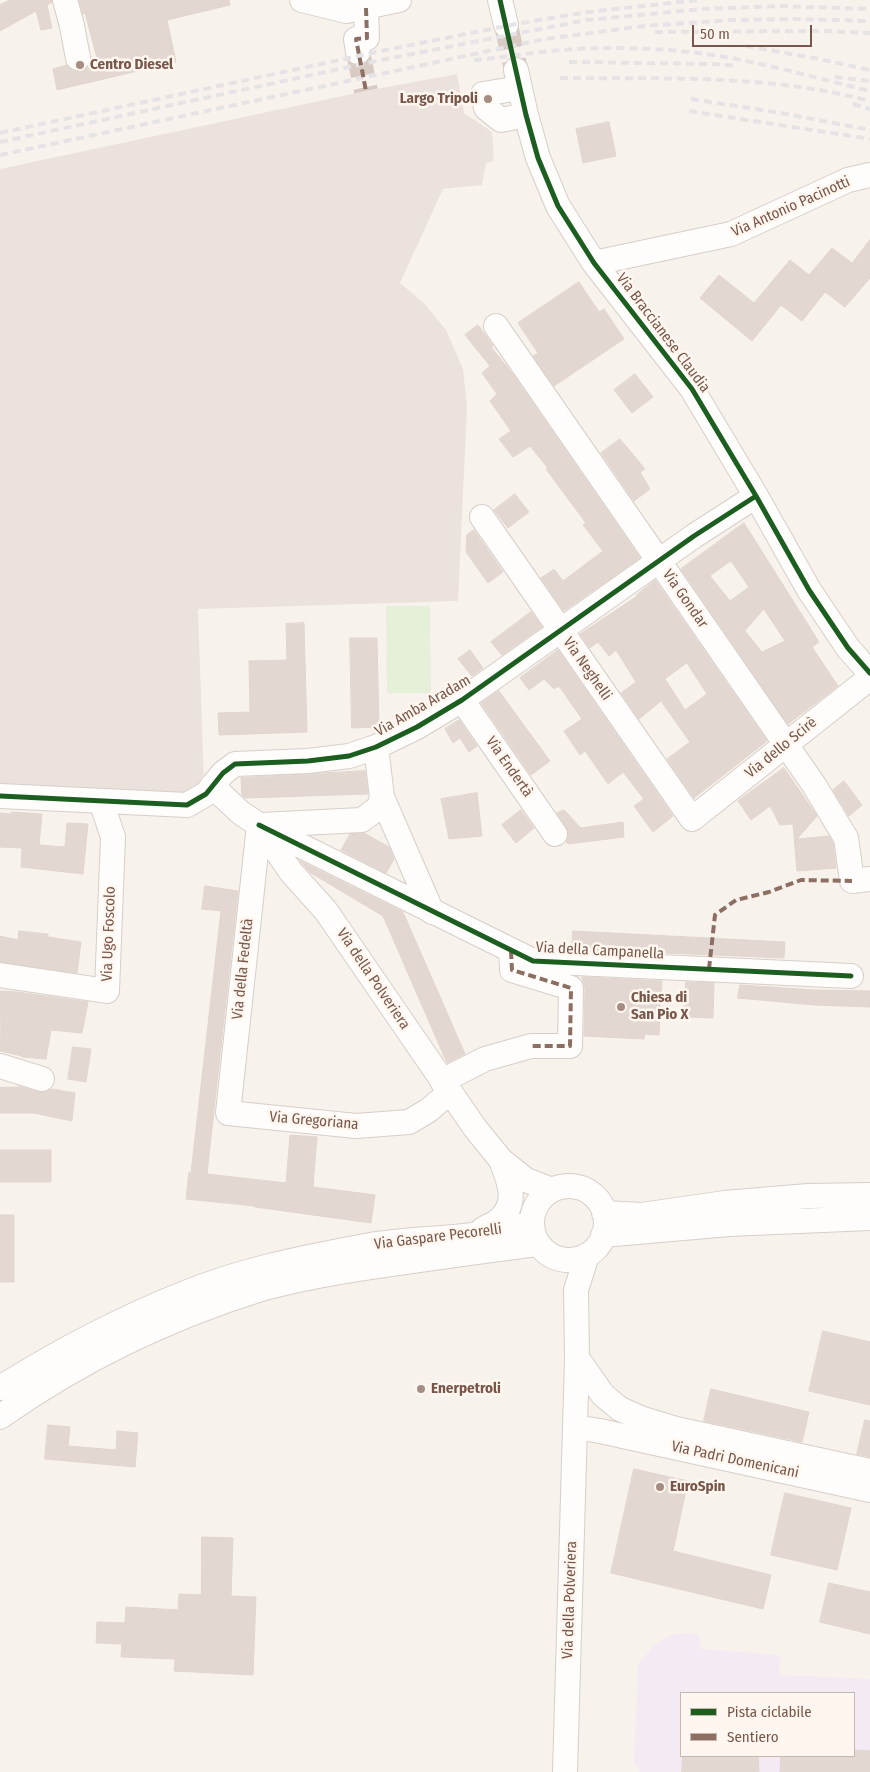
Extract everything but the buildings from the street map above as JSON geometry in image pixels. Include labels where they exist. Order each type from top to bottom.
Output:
[{"type":"street","points":[[65,0],[78,58]]},
{"type":"street","points":[[302,0],[346,11],[399,0]]},
{"type":"street","points":[[358,52],[356,39],[367,38],[366,8]]},
{"type":"street","name":"Via Braccianese Claudia","points":[[526,115],[501,120],[486,108],[483,94],[518,79],[538,158],[558,206],[594,263],[692,389],[809,590],[848,648],[870,673]]},
{"type":"street","name":"Via Antonio Pacinotti","points":[[594,263],[730,234],[848,180],[870,176]]},
{"type":"street","name":"Via Gondar","points":[[496,326],[814,785],[846,838],[861,880]]},
{"type":"street","name":"Via Amba Aradam","points":[[0,796],[187,805],[206,794],[223,773],[235,764],[308,761],[349,756],[376,747],[417,727],[462,700],[659,561],[756,496]]},
{"type":"street","name":"Via Neghelli","points":[[482,517],[692,820]]},
{"type":"street","name":"Via dello Scirè","points":[[692,820],[870,678]]},
{"type":"street","name":"Via Endertà","points":[[462,700],[555,834]]},
{"type":"street","points":[[376,747],[382,797],[432,912]]},
{"type":"street","name":"Via della Polveriera","points":[[212,786],[241,813],[259,826],[291,872],[326,911],[475,1128],[501,1160],[526,1180],[540,1216]]},
{"type":"street","points":[[259,826],[362,820],[379,808],[382,797]]},
{"type":"street","name":"Via Ugo Foscolo","points":[[0,974],[107,990],[113,836],[101,801]]},
{"type":"street","name":"Via della Campanella","points":[[259,826],[533,961],[851,976]]},
{"type":"street","name":"Via della Fedeltà","points":[[228,1113],[259,826]]},
{"type":"street","name":"Via Gregoriana","points":[[228,1113],[356,1126],[409,1122],[429,1110],[446,1086],[485,1059],[531,1046],[570,1046],[571,988],[512,970],[511,951]]},
{"type":"street","points":[[0,1066],[42,1079]]},
{"type":"street","points":[[472,1236],[498,1221],[507,1212],[511,1201],[511,1189],[501,1160]]},
{"type":"street","name":"Via Gaspare Pecorelli","points":[[0,1388],[102,1329],[186,1292],[287,1261],[360,1246],[403,1240],[472,1236],[540,1216],[563,1187],[583,1189],[592,1194],[599,1202],[604,1224]]},
{"type":"street","points":[[604,1224],[642,1214],[725,1203],[808,1196],[870,1195]]},
{"type":"street","points":[[540,1216],[548,1254],[557,1258],[576,1259],[594,1250],[604,1224]]},
{"type":"street","name":"Via Gaspare Pecorelli","points":[[0,1417],[82,1365],[160,1326],[211,1306],[262,1289],[335,1272],[540,1216]]},
{"type":"street","points":[[604,1224],[729,1224],[870,1218]]},
{"type":"street","name":"Via della Polveriera","points":[[565,1772],[576,1418],[576,1290],[587,1255]]},
{"type":"street","name":"Via della Polveriera","points":[[557,1258],[576,1290]]},
{"type":"street","name":"Via Padri Domenicani","points":[[577,1358],[609,1399],[620,1409],[643,1420],[676,1429],[870,1471]]},
{"type":"street","points":[[576,1418],[592,1400],[609,1399],[612,1413],[608,1424],[600,1431]]},
{"type":"street","name":"Via Padri Domenicani","points":[[576,1418],[600,1431],[870,1490]]},
{"type":"shaded area","points":[[457,74],[464,113],[492,132],[494,161],[486,163],[482,185],[443,189],[400,283],[424,303],[446,330],[463,369],[467,407],[458,601],[198,609],[204,783],[182,795],[0,784],[0,169],[366,91]]},
{"type":"shaded area","points":[[685,1633],[699,1634],[700,1649],[780,1655],[779,1675],[870,1679],[870,1772],[640,1772],[634,1763],[638,1665],[653,1646],[668,1636]]},
{"type":"green space","points":[[386,606],[430,606],[431,693],[387,693]]},
{"type":"tunnel","points":[[506,25],[516,70]]},
{"type":"tunnel","points":[[358,52],[366,91]]},
{"type":"railway","points":[[0,133],[521,23],[588,12],[699,0]]},
{"type":"railway","points":[[0,142],[386,59],[587,20],[701,9],[779,6],[870,9]]},
{"type":"railway","points":[[0,155],[545,39],[644,26],[733,20],[870,21]]},
{"type":"railway","points":[[655,32],[825,31],[870,33]]},
{"type":"railway","points":[[746,46],[870,70]]},
{"type":"railway","points":[[474,60],[575,49],[632,48],[675,51],[757,63],[870,91]]},
{"type":"railway","points":[[569,62],[738,66]]},
{"type":"railway","points":[[835,77],[870,81]]},
{"type":"railway","points":[[560,78],[755,82],[832,92],[870,101]]},
{"type":"railway","points":[[691,99],[781,113],[870,130]]},
{"type":"railway","points":[[853,104],[870,109]]},
{"type":"railway","points":[[689,111],[870,139]]},
{"type":"marked path","points":[[366,8],[367,38],[356,39],[366,91]]},
{"type":"marked path","points":[[709,969],[715,915],[736,900],[769,892],[801,880],[852,881]]},
{"type":"marked path","points":[[511,951],[512,970],[571,988],[570,1046],[531,1046]]},
{"type":"cycle path","points":[[500,0],[526,115],[538,158],[558,206],[594,263],[692,389],[809,590],[848,648],[870,673]]},
{"type":"cycle path","points":[[0,796],[187,805],[206,794],[223,773],[235,764],[308,761],[349,756],[376,747],[417,727],[462,700],[694,536],[756,496]]},
{"type":"cycle path","points":[[259,825],[533,961],[851,976]]},
{"type":"place","name":"Centro Diesel","points":[[80,65]]},
{"type":"place","name":"Largo Tripoli","points":[[488,99]]},
{"type":"place","name":"Chiesa di San Pio X","points":[[621,1007]]},
{"type":"place","name":"Enerpetroli","points":[[421,1389]]},
{"type":"place","name":"EuroSpin","points":[[660,1487]]}]
